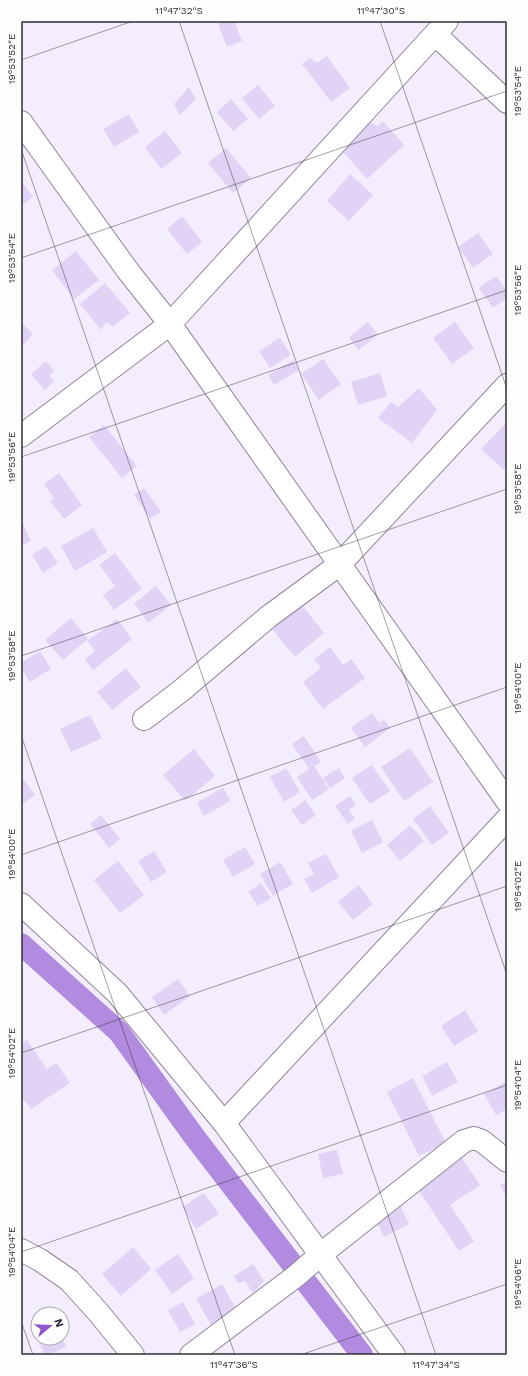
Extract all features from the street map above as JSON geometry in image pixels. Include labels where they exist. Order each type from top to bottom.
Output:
[{"type":"street","points":[[21,436],[170,324],[439,26],[507,102]]},
{"type":"street","points":[[21,122],[128,271],[170,324],[507,802]]},
{"type":"street","points":[[144,719],[182,690],[268,617],[340,564],[507,385]]},
{"type":"street","points":[[224,1123],[507,819]]},
{"type":"street","points":[[21,904],[117,992],[224,1123],[394,1355]]},
{"type":"street","points":[[191,1355],[296,1276],[320,1255],[464,1141],[474,1138],[482,1141],[507,1161]]},
{"type":"street","points":[[21,1250],[40,1260],[69,1280],[98,1312],[133,1355]]},
{"type":"building","points":[[217,21],[234,21],[242,41],[227,47]]},
{"type":"building","points":[[327,56],[350,88],[331,102],[302,64],[310,58],[317,63]]},
{"type":"building","points":[[258,85],[275,106],[259,119],[242,98]]},
{"type":"building","points":[[189,87],[196,99],[180,115],[174,104]]},
{"type":"building","points":[[231,99],[248,119],[233,131],[217,112]]},
{"type":"building","points":[[129,114],[139,132],[114,147],[103,129]]},
{"type":"building","points":[[367,120],[377,126],[383,121],[404,145],[367,179],[338,146]]},
{"type":"building","points":[[165,131],[182,153],[161,169],[145,147]]},
{"type":"building","points":[[226,148],[251,178],[233,193],[208,163]]},
{"type":"building","points":[[350,174],[373,195],[349,221],[327,201]]},
{"type":"building","points":[[21,180],[33,197],[21,206]]},
{"type":"building","points":[[182,216],[202,242],[187,254],[167,229]]},
{"type":"building","points":[[478,233],[493,254],[473,268],[458,247]]},
{"type":"building","points":[[76,251],[99,280],[74,299],[52,270]]},
{"type":"building","points":[[496,276],[504,287],[507,285],[507,298],[493,308],[479,288]]},
{"type":"building","points":[[105,283],[130,313],[113,326],[106,322],[101,330],[80,304]]},
{"type":"building","points":[[21,322],[33,334],[23,345],[21,343]]},
{"type":"building","points":[[368,322],[378,335],[358,350],[349,337]]},
{"type":"building","points":[[455,322],[474,348],[452,364],[433,338]]},
{"type":"building","points":[[280,338],[291,355],[270,368],[259,351]]},
{"type":"building","points":[[323,359],[341,384],[319,400],[301,374]]},
{"type":"building","points":[[293,360],[299,370],[274,385],[268,375]]},
{"type":"building","points":[[46,361],[54,371],[49,376],[54,381],[45,390],[31,374]]},
{"type":"building","points":[[380,373],[387,396],[358,405],[351,382]]},
{"type":"building","points":[[419,388],[437,410],[412,443],[378,418],[391,402],[398,407]]},
{"type":"building","points":[[507,422],[507,466],[504,470],[481,449]]},
{"type":"building","points":[[104,425],[137,466],[122,478],[89,437]]},
{"type":"building","points":[[59,473],[82,505],[64,519],[50,501],[54,498],[44,484]]},
{"type":"building","points":[[144,488],[161,512],[150,519],[134,495]]},
{"type":"building","points":[[21,519],[31,541],[21,546]]},
{"type":"building","points":[[93,528],[107,552],[75,571],[61,546]]},
{"type":"building","points":[[46,546],[58,563],[43,573],[32,555]]},
{"type":"building","points":[[115,553],[142,589],[114,610],[103,595],[115,586],[99,565]]},
{"type":"building","points":[[156,586],[171,605],[148,623],[134,603]]},
{"type":"building","points":[[301,604],[324,633],[295,657],[272,629]]},
{"type":"building","points":[[71,618],[88,639],[63,660],[45,640]]},
{"type":"building","points":[[117,619],[132,639],[93,670],[85,659],[95,651],[87,641]]},
{"type":"building","points":[[330,647],[343,665],[351,659],[365,678],[323,709],[303,682],[321,668],[314,659]]},
{"type":"building","points":[[40,651],[51,669],[30,682],[21,668],[21,663]]},
{"type":"building","points":[[126,668],[141,687],[112,710],[97,692]]},
{"type":"building","points":[[372,713],[380,723],[384,720],[390,728],[365,747],[351,728]]},
{"type":"building","points":[[90,715],[102,738],[71,752],[60,729]]},
{"type":"building","points":[[304,736],[321,762],[314,766],[329,789],[312,800],[297,777],[309,769],[292,744]]},
{"type":"building","points":[[410,748],[433,782],[404,801],[381,767]]},
{"type":"building","points":[[194,749],[215,776],[185,801],[163,775]]},
{"type":"building","points":[[372,765],[390,791],[370,804],[352,778]]},
{"type":"building","points":[[286,768],[300,792],[284,802],[270,777]]},
{"type":"building","points":[[339,768],[345,778],[330,788],[323,778]]},
{"type":"building","points":[[21,776],[35,795],[21,805]]},
{"type":"building","points":[[223,787],[230,801],[204,816],[197,803]]},
{"type":"building","points":[[350,796],[356,805],[349,810],[355,819],[348,824],[335,806]]},
{"type":"building","points":[[305,800],[316,815],[302,825],[291,810]]},
{"type":"building","points":[[430,806],[449,833],[432,845],[413,819]]},
{"type":"building","points":[[101,815],[120,839],[109,848],[90,824]]},
{"type":"building","points":[[372,820],[383,842],[362,853],[351,831]]},
{"type":"building","points":[[410,825],[424,841],[400,861],[387,845]]},
{"type":"building","points":[[245,847],[255,864],[233,877],[223,860]]},
{"type":"building","points":[[154,851],[167,872],[151,882],[138,861]]},
{"type":"building","points":[[326,854],[339,877],[312,893],[304,879],[314,874],[308,863]]},
{"type":"building","points":[[118,861],[144,895],[120,913],[94,880]]},
{"type":"building","points":[[280,862],[293,884],[273,896],[260,874]]},
{"type":"building","points":[[261,883],[271,898],[258,906],[248,892]]},
{"type":"building","points":[[358,885],[373,904],[353,920],[338,902]]},
{"type":"building","points":[[178,979],[190,996],[164,1015],[152,997]]},
{"type":"building","points":[[465,1010],[478,1031],[454,1046],[441,1026]]},
{"type":"building","points":[[27,1040],[47,1069],[56,1063],[70,1083],[31,1109],[25,1101],[21,1103],[21,1043]]},
{"type":"building","points":[[447,1062],[458,1082],[432,1096],[422,1076]]},
{"type":"building","points":[[413,1078],[446,1143],[419,1156],[387,1092]]},
{"type":"building","points":[[507,1081],[507,1109],[496,1115],[484,1094]]},
{"type":"building","points":[[337,1150],[343,1174],[323,1178],[318,1154]]},
{"type":"building","points":[[462,1158],[480,1185],[450,1205],[474,1241],[459,1251],[417,1188]]},
{"type":"building","points":[[507,1181],[507,1198],[500,1185]]},
{"type":"building","points":[[204,1193],[219,1214],[196,1229],[182,1207]]},
{"type":"building","points":[[400,1205],[409,1224],[384,1237],[375,1218]]},
{"type":"building","points":[[133,1247],[151,1269],[121,1296],[102,1274]]},
{"type":"building","points":[[178,1254],[194,1278],[172,1294],[155,1270]]},
{"type":"building","points":[[253,1264],[264,1281],[253,1293],[245,1281],[238,1283],[234,1276]]},
{"type":"building","points":[[222,1284],[237,1310],[211,1325],[196,1299]]},
{"type":"building","points":[[183,1302],[195,1324],[180,1332],[168,1310]]},
{"type":"building","points":[[41,1346],[66,1347],[49,1355],[45,1355]]},
{"type":"waterway","points":[[21,944],[119,1032],[193,1135],[362,1355]]}]
